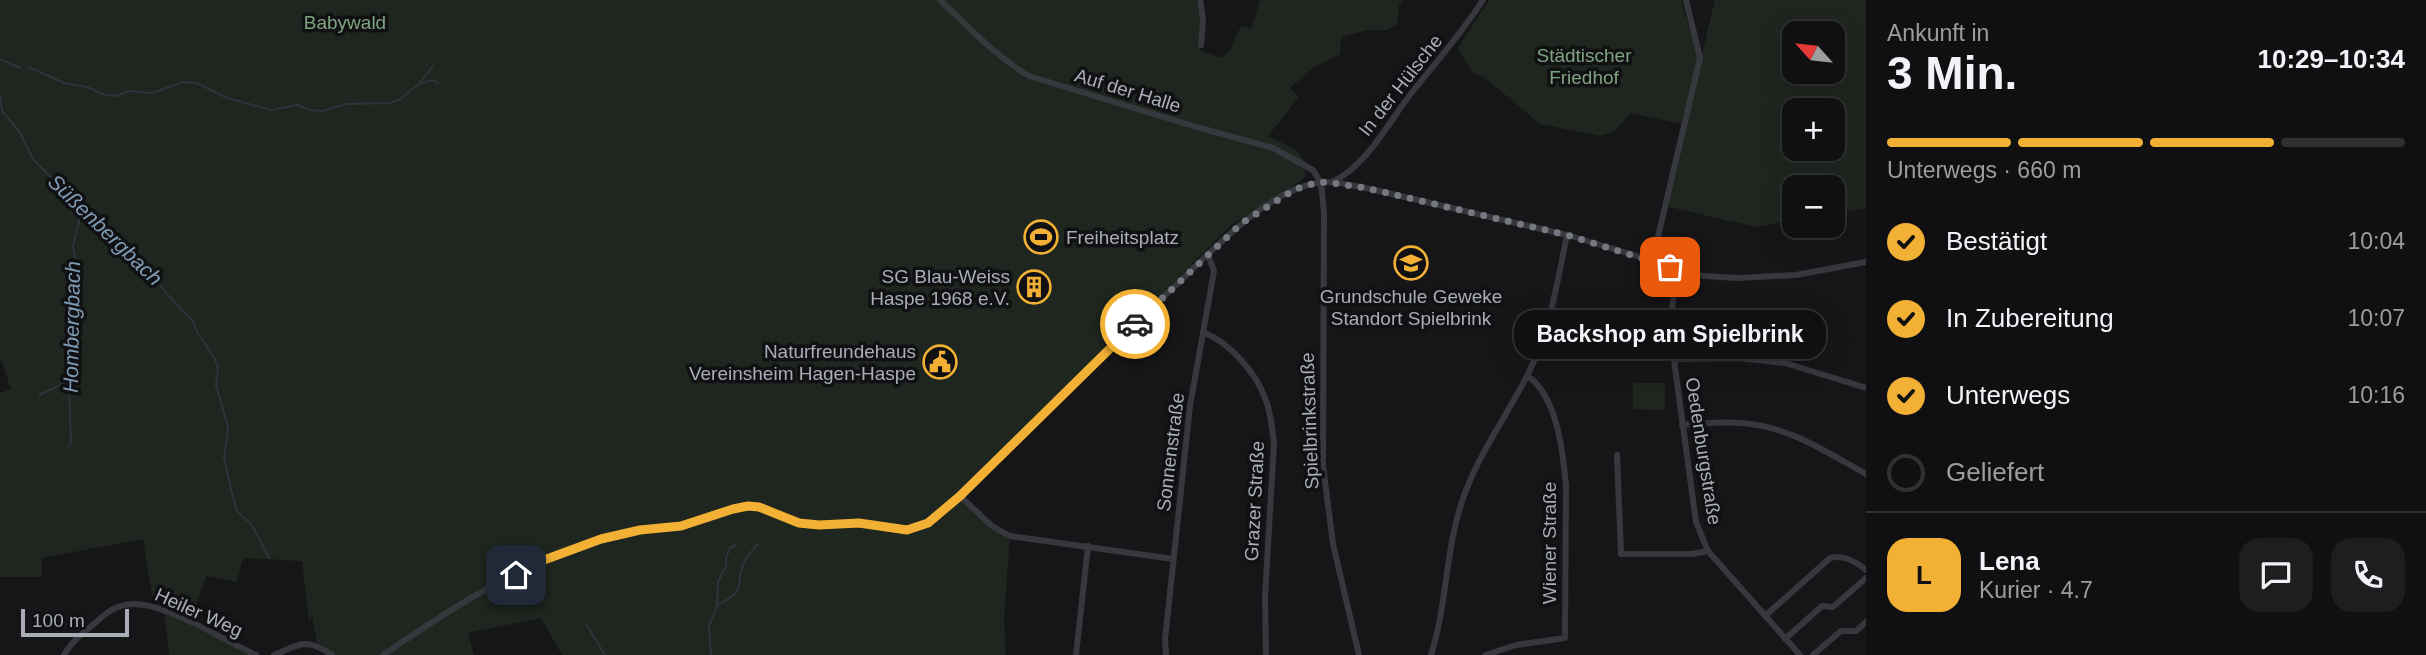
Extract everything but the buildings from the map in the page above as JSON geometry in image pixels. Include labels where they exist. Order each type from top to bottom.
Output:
[{"type":"street","name":"Auf der Halle","points":[[940,0],[991,48],[1029,76],[1194,126],[1255,141],[1313,170],[1321,183]]},
{"type":"street","points":[[1200,0],[1203,20],[1201,45]]},
{"type":"street","name":"In der Hülsche","points":[[1333,182],[1348,174],[1374,145],[1430,69],[1468,26],[1483,0]]},
{"type":"street","points":[[1652,262],[1700,58],[1686,0]]},
{"type":"street","points":[[383,655],[478,593],[544,560],[601,539],[640,530],[681,526],[748,506],[759,507],[799,523],[819,525],[859,523],[907,530],[928,523],[960,496],[1242,223],[1278,198],[1307,185],[1333,182],[1567,235],[1704,276],[1738,278],[1796,275],[1866,262]]},
{"type":"street","name":"Spielbrinkstraße","points":[[1321,183],[1324,212],[1323,465],[1334,544],[1359,655]]},
{"type":"street","points":[[1431,655],[1441,616],[1455,523],[1465,492],[1487,445],[1528,376],[1551,316],[1567,235]]},
{"type":"street","name":"Sonnenstraße","points":[[1166,655],[1165,641],[1190,407],[1214,271],[1208,255]]},
{"type":"street","name":"Oedenburgstraße","points":[[1677,270],[1672,309],[1673,359],[1696,522],[1708,551],[1800,655]]},
{"type":"street","name":"Grazer Straße","points":[[1205,333],[1213,336],[1242,362],[1265,397],[1271,418],[1274,443],[1265,597],[1266,655]]},
{"type":"street","points":[[1673,359],[1738,358],[1785,363],[1866,388]]},
{"type":"street","name":"Wiener Straße","points":[[1485,655],[1516,645],[1565,638],[1564,463],[1559,436],[1540,384],[1528,376]]},
{"type":"street","points":[[1682,425],[1741,423],[1786,432],[1806,440],[1866,474]]},
{"type":"street","points":[[1617,455],[1621,554],[1692,554],[1708,551]]},
{"type":"street","points":[[960,496],[1000,532],[1010,536],[1174,559]]},
{"type":"street","points":[[1076,655],[1088,546]]},
{"type":"street","points":[[1765,616],[1830,558],[1841,557],[1866,570]]},
{"type":"street","points":[[1785,639],[1822,606],[1832,607],[1866,578]]},
{"type":"street","name":"Heiler Weg","points":[[64,655],[77,638],[110,611],[122,605],[136,603],[164,610],[256,655]]},
{"type":"street","points":[[1813,655],[1841,631],[1856,631],[1866,622]]},
{"type":"street","points":[[274,655],[309,643],[316,644],[332,655]]},
{"type":"green space","name":"Babywald","points":[[0,0],[1196,0],[1200,17],[1199,50],[1222,58],[1230,50],[1241,26],[1251,29],[1260,0],[1403,0],[1399,5],[1397,25],[1387,30],[1369,30],[1341,37],[1340,54],[1313,68],[1290,88],[1299,97],[1268,136],[1296,150],[1307,164],[1304,169],[1306,177],[1230,226],[961,495],[992,526],[1010,536],[1004,619],[1006,655],[562,655],[541,618],[468,633],[474,655],[333,655],[317,644],[312,616],[309,621],[302,561],[243,558],[237,582],[206,576],[191,621],[153,602],[143,539],[42,558],[42,577],[0,577],[0,393],[11,389],[0,357]]},
{"type":"green space","name":"Städtischer Friedhof","points":[[1489,0],[1681,0],[1698,57],[1681,124],[1630,113],[1615,131],[1600,136],[1540,124],[1484,77],[1472,72],[1458,48]]},
{"type":"green space","points":[[1715,0],[1866,0],[1866,208],[1845,212],[1845,175],[1782,175],[1782,222],[1756,227],[1665,206]]},
{"type":"green space","points":[[1633,383],[1665,383],[1665,410],[1633,409]]},
{"type":"green space","points":[[164,612],[251,655],[169,655]]},
{"type":"waterway","points":[[0,59],[20,68]]},
{"type":"waterway","points":[[29,67],[64,83],[87,87],[105,95],[117,96],[128,91],[152,93],[183,82],[197,83],[227,98],[271,110],[297,105],[309,110],[323,111],[345,104],[390,103],[400,99],[419,84],[433,66]]},
{"type":"waterway","points":[[419,84],[433,80],[438,83]]},
{"type":"waterway","name":"Süßenbergbach","points":[[0,95],[2,111],[19,131],[33,159],[92,220],[122,241],[145,264],[166,293],[193,321],[218,368],[216,385],[228,431],[224,457],[237,511],[252,525],[269,558]]},
{"type":"waterway","name":"Hombergbach","points":[[68,447],[71,442],[69,390],[76,356],[77,328],[72,286],[76,261],[73,246],[80,207]]},
{"type":"waterway","points":[[39,395],[69,381]]},
{"type":"waterway","points":[[719,605],[738,590],[744,563],[758,544]]},
{"type":"waterway","points":[[711,655],[709,626],[717,606],[718,582],[726,566],[730,548],[736,545]]},
{"type":"waterway","points":[[586,624],[605,655]]},
{"type":"way so far","points":[[1135,324],[1242,223],[1294,190],[1325,182],[1366,188],[1567,235],[1670,267]]},
{"type":"place","name":"Freiheitsplatz","points":[[1041,237]]},
{"type":"place","name":"Grundschule Geweke Standort Spielbrink","points":[[1411,263]]},
{"type":"place","name":"Backshop am Spielbrink","points":[[1670,267]]},
{"type":"place","name":"SG Blau-Weiss Haspe 1968 e.V.","points":[[1034,287]]},
{"type":"place","name":"Naturfreundehaus Vereinsheim Hagen-Haspe","points":[[940,362]]},
{"type":"route","points":[[516,575],[544,560],[601,539],[640,530],[681,526],[748,506],[759,507],[799,523],[819,525],[859,523],[907,530],[928,523],[960,496],[1135,324]]}]
